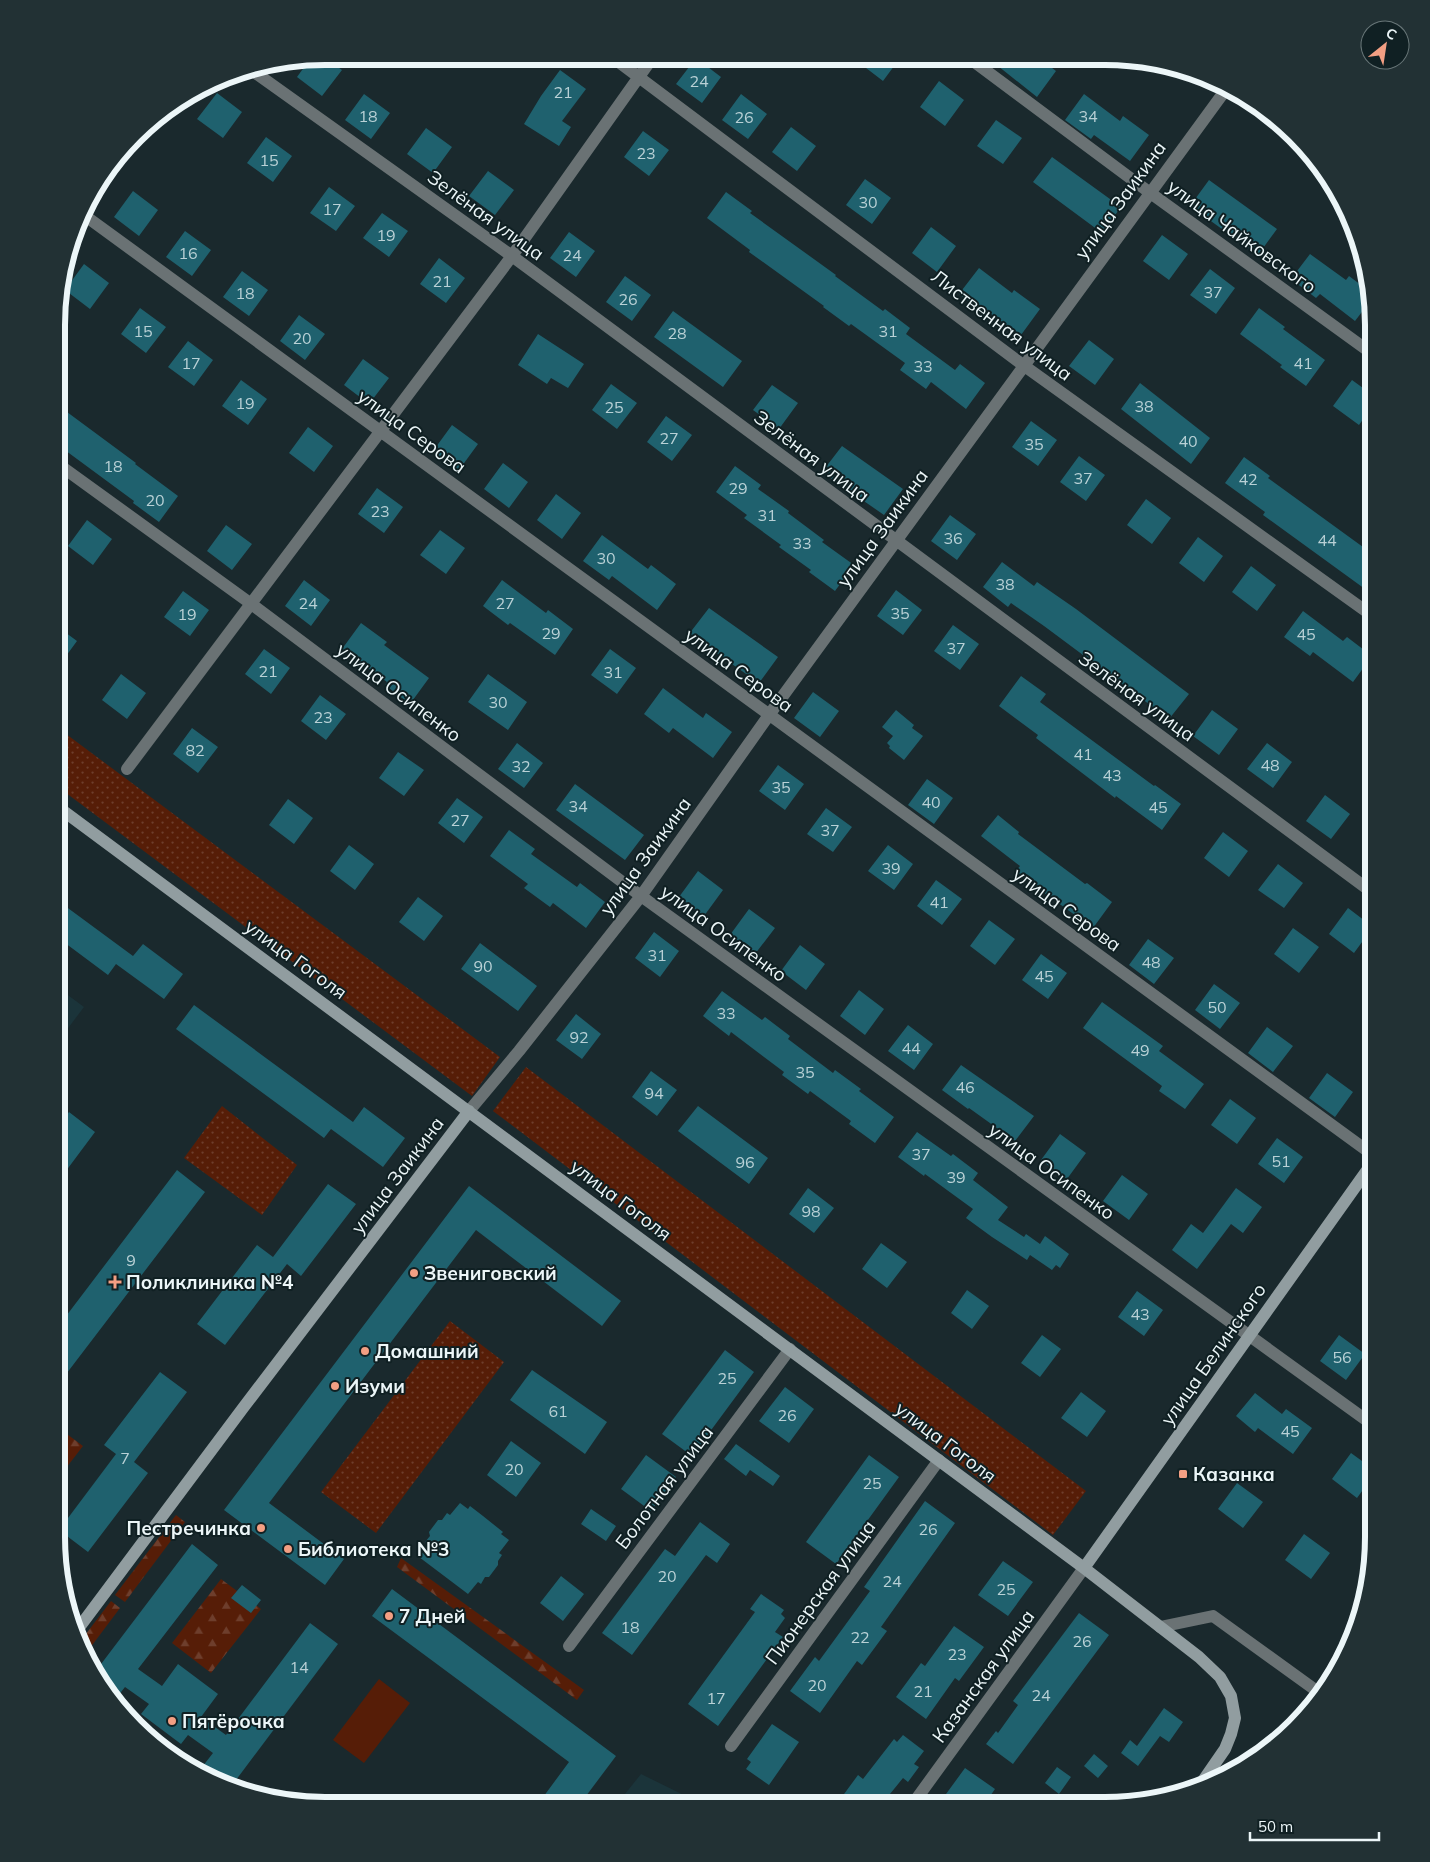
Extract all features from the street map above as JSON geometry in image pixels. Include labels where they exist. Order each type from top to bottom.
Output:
[{"type":"main road","name":"улица Гоголя","points":[[65,811],[1084,1568],[1199,1657],[1220,1677],[1231,1696],[1235,1718],[1225,1749],[1206,1776]]},
{"type":"main road","name":"улица Заикина","points":[[81,1625],[469,1111]]},
{"type":"main road","name":"улица Белинского","points":[[1084,1568],[1365,1173]]},
{"type":"street","name":"Лиственная улица","points":[[623,65],[1023,365],[1365,611]]},
{"type":"street","points":[[127,768],[512,256],[648,65]]},
{"type":"street","name":"улица Чайковского","points":[[978,65],[1149,192],[1365,348]]},
{"type":"street","name":"Зелёная улица","points":[[257,74],[512,256],[896,542],[1365,886]]},
{"type":"street","name":"улица Заикина","points":[[469,1111],[519,1051],[641,896],[769,715],[1149,192],[1223,94]]},
{"type":"street","name":"улица Серова","points":[[89,217],[1365,1149]]},
{"type":"street","name":"улица Осипенко","points":[[65,469],[250,603],[641,896],[1365,1419]]},
{"type":"street","name":"Болотная улица","points":[[569,1646],[790,1349]]},
{"type":"street","name":"Пионерская улица","points":[[731,1746],[939,1460]]},
{"type":"street","name":"Казанская улица","points":[[918,1797],[1084,1568]]},
{"type":"street","points":[[1160,1627],[1213,1616],[1315,1690]]},
{"type":"shaded area","points":[[65,993],[84,1007],[65,1032]]},
{"type":"shaded area","points":[[641,1774],[688,1797],[623,1797]]},
{"type":"green space","points":[[65,733],[500,1057],[472,1096],[65,792]]},
{"type":"green space","points":[[526,1067],[1086,1491],[1053,1535],[493,1111]]},
{"type":"green space","points":[[222,1106],[297,1165],[262,1215],[184,1158]]},
{"type":"green space","points":[[450,1321],[504,1362],[376,1533],[321,1492]]},
{"type":"green space","points":[[65,1433],[83,1446],[65,1469]]},
{"type":"green space","points":[[176,1515],[185,1522],[125,1602],[115,1595]]},
{"type":"green space","points":[[401,1558],[584,1690],[577,1700],[397,1567]]},
{"type":"green space","points":[[221,1579],[261,1609],[211,1673],[172,1643]]},
{"type":"green space","points":[[111,1601],[120,1608],[90,1648],[85,1635]]},
{"type":"green space","points":[[379,1679],[410,1703],[364,1763],[333,1740]]},
{"type":"building","points":[[335,65],[342,70],[322,96],[297,77],[305,66]]},
{"type":"building","points":[[691,65],[705,65],[721,77],[702,103],[676,84]]},
{"type":"building","points":[[862,65],[895,65],[883,81]]},
{"type":"building","points":[[997,65],[1048,65],[1056,71],[1037,97]]},
{"type":"building","points":[[560,70],[586,89],[562,121],[571,127],[559,146],[524,124]]},
{"type":"building","points":[[939,81],[964,100],[945,126],[920,107]]},
{"type":"building","points":[[217,93],[242,112],[223,138],[197,119]]},
{"type":"building","points":[[364,94],[390,113],[371,139],[345,120]]},
{"type":"building","points":[[741,94],[767,114],[748,139],[722,120]]},
{"type":"building","points":[[1084,94],[1120,121],[1123,116],[1149,135],[1130,161],[1094,135],[1091,139],[1065,120]]},
{"type":"building","points":[[996,120],[1022,138],[1003,164],[977,146]]},
{"type":"building","points":[[791,127],[816,146],[797,171],[772,152]]},
{"type":"building","points":[[426,128],[452,147],[433,173],[407,154]]},
{"type":"building","points":[[643,131],[669,150],[649,176],[624,157]]},
{"type":"building","points":[[266,137],[292,156],[273,182],[247,163]]},
{"type":"building","points":[[1052,157],[1121,207],[1102,233],[1033,182]]},
{"type":"building","points":[[488,171],[514,190],[495,215],[469,196]]},
{"type":"building","points":[[865,179],[891,198],[872,224],[846,205]]},
{"type":"building","points":[[1209,180],[1277,229],[1258,255],[1190,206]]},
{"type":"building","points":[[329,187],[355,206],[336,231],[310,213]]},
{"type":"building","points":[[133,191],[158,210],[139,236],[114,217]]},
{"type":"building","points":[[726,192],[752,211],[750,213],[835,276],[910,328],[906,334],[955,370],[960,364],[985,383],[966,409],[931,382],[926,389],[900,370],[905,363],[851,324],[849,326],[823,307],[707,218]]},
{"type":"building","points":[[382,213],[408,231],[389,257],[363,238]]},
{"type":"building","points":[[931,227],[956,246],[937,272],[912,253]]},
{"type":"building","points":[[185,231],[211,250],[192,276],[166,257]]},
{"type":"building","points":[[569,232],[595,251],[576,277],[550,258]]},
{"type":"building","points":[[1162,235],[1188,254],[1169,280],[1143,261]]},
{"type":"building","points":[[1310,254],[1346,280],[1349,276],[1362,286],[1364,309],[1355,321],[1320,294],[1316,298],[1291,279]]},
{"type":"building","points":[[439,258],[465,278],[446,303],[420,284]]},
{"type":"building","points":[[84,264],[109,283],[90,309],[67,291],[68,286]]},
{"type":"building","points":[[979,268],[1012,293],[1014,290],[1040,309],[1021,335],[987,311],[985,313],[959,294]]},
{"type":"building","points":[[1210,269],[1235,288],[1216,314],[1190,295]]},
{"type":"building","points":[[242,271],[268,290],[249,316],[223,297]]},
{"type":"building","points":[[625,276],[651,295],[632,321],[606,302]]},
{"type":"building","points":[[140,308],[166,327],[146,353],[121,334]]},
{"type":"building","points":[[1259,308],[1285,327],[1283,329],[1325,360],[1306,386],[1280,367],[1282,365],[1240,334]]},
{"type":"building","points":[[673,311],[742,361],[723,387],[654,337]]},
{"type":"building","points":[[299,315],[325,334],[305,360],[280,341]]},
{"type":"building","points":[[538,334],[584,364],[568,388],[551,378],[547,384],[518,365]]},
{"type":"building","points":[[1089,340],[1114,359],[1095,385],[1069,366]]},
{"type":"building","points":[[188,341],[213,360],[194,386],[168,367]]},
{"type":"building","points":[[363,359],[389,378],[369,404],[344,385]]},
{"type":"building","points":[[241,380],[267,399],[248,425],[222,406]]},
{"type":"building","points":[[1352,380],[1365,389],[1365,417],[1359,425],[1333,406]]},
{"type":"building","points":[[1140,383],[1210,438],[1191,464],[1121,409]]},
{"type":"building","points":[[611,384],[637,403],[617,429],[592,410]]},
{"type":"building","points":[[772,385],[798,403],[779,429],[753,410]]},
{"type":"building","points":[[67,412],[178,496],[159,522],[133,503],[134,501],[65,450],[65,415]]},
{"type":"building","points":[[666,416],[692,435],[672,461],[647,442]]},
{"type":"building","points":[[1031,421],[1057,440],[1038,466],[1012,447]]},
{"type":"building","points":[[452,425],[478,444],[459,470],[433,451]]},
{"type":"building","points":[[308,427],[333,446],[314,472],[289,453]]},
{"type":"building","points":[[842,446],[903,489],[884,515],[822,472]]},
{"type":"building","points":[[1079,456],[1105,475],[1086,501],[1060,482]]},
{"type":"building","points":[[1244,457],[1270,476],[1268,478],[1365,548],[1365,589],[1263,515],[1265,512],[1225,483]]},
{"type":"building","points":[[503,463],[528,482],[509,508],[484,489]]},
{"type":"building","points":[[735,466],[761,485],[758,489],[789,511],[788,513],[824,540],[822,542],[854,565],[835,591],[809,572],[811,570],[779,547],[781,545],[744,518],[747,515],[716,492]]},
{"type":"building","points":[[377,488],[403,507],[384,533],[358,514]]},
{"type":"building","points":[[556,494],[581,513],[562,539],[537,520]]},
{"type":"building","points":[[1146,499],[1171,518],[1152,544],[1127,525]]},
{"type":"building","points":[[950,515],[976,534],[957,560],[931,541]]},
{"type":"building","points":[[87,520],[112,539],[93,565],[68,546]]},
{"type":"building","points":[[226,525],[252,544],[232,570],[207,551]]},
{"type":"building","points":[[440,530],[465,548],[446,574],[420,555]]},
{"type":"building","points":[[602,535],[648,569],[651,565],[676,584],[657,610],[612,576],[609,580],[583,561]]},
{"type":"building","points":[[1198,537],[1223,556],[1204,582],[1179,563]]},
{"type":"building","points":[[1002,562],[1034,586],[1037,582],[1076,609],[1189,694],[1169,719],[1044,626],[1011,603],[1008,607],[983,587]]},
{"type":"building","points":[[1251,566],[1276,585],[1257,611],[1232,592]]},
{"type":"building","points":[[304,580],[330,600],[311,626],[285,606]]},
{"type":"building","points":[[502,580],[546,613],[548,610],[573,629],[555,655],[510,623],[508,625],[483,606]]},
{"type":"building","points":[[896,590],[922,610],[903,635],[877,616]]},
{"type":"building","points":[[183,591],[209,610],[190,636],[164,617]]},
{"type":"building","points":[[709,608],[778,657],[759,683],[689,634]]},
{"type":"building","points":[[1303,611],[1343,641],[1347,637],[1365,651],[1365,666],[1353,682],[1313,652],[1310,656],[1284,637]]},
{"type":"building","points":[[361,623],[387,642],[384,645],[429,678],[410,704],[385,685],[387,682],[342,649]]},
{"type":"building","points":[[953,625],[979,644],[960,670],[934,651]]},
{"type":"building","points":[[65,632],[77,641],[65,657]]},
{"type":"building","points":[[264,649],[290,668],[271,694],[245,674]]},
{"type":"building","points":[[610,649],[636,668],[617,694],[591,675]]},
{"type":"building","points":[[121,674],[146,693],[127,719],[102,700]]},
{"type":"building","points":[[488,674],[527,702],[508,730],[468,702]]},
{"type":"building","points":[[1021,676],[1046,694],[1040,702],[1181,804],[1162,830],[1116,796],[1115,798],[1036,738],[1038,735],[999,706]]},
{"type":"building","points":[[663,688],[703,718],[706,713],[732,732],[713,758],[673,728],[669,733],[644,714]]},
{"type":"building","points":[[813,692],[839,711],[820,737],[794,718]]},
{"type":"building","points":[[320,695],[346,714],[326,740],[301,721]]},
{"type":"building","points":[[896,710],[914,725],[912,728],[923,736],[904,760],[889,748],[890,746],[887,743],[893,736],[882,727]]},
{"type":"building","points":[[1212,710],[1238,729],[1219,755],[1193,736]]},
{"type":"building","points":[[192,728],[218,747],[198,773],[173,754]]},
{"type":"building","points":[[517,743],[543,763],[524,788],[498,769]]},
{"type":"building","points":[[1267,743],[1292,762],[1273,788],[1247,769]]},
{"type":"building","points":[[398,752],[424,770],[404,796],[379,778]]},
{"type":"building","points":[[778,765],[804,784],[785,810],[759,791]]},
{"type":"building","points":[[927,779],[953,798],[934,824],[908,805]]},
{"type":"building","points":[[575,784],[644,835],[625,860],[556,810]]},
{"type":"building","points":[[1325,795],[1350,814],[1331,839],[1306,821]]},
{"type":"building","points":[[457,798],[483,817],[464,843],[438,823]]},
{"type":"building","points":[[288,799],[313,818],[294,844],[269,825]]},
{"type":"building","points":[[826,808],[852,827],[833,852],[807,834]]},
{"type":"building","points":[[998,815],[1019,832],[1018,834],[1112,902],[1093,928],[1015,872],[1020,866],[981,836]]},
{"type":"building","points":[[509,830],[535,849],[531,854],[577,887],[580,883],[605,902],[586,928],[553,903],[550,907],[524,888],[528,884],[490,856]]},
{"type":"building","points":[[1223,832],[1248,851],[1229,877],[1204,858]]},
{"type":"building","points":[[349,845],[374,864],[355,890],[330,871]]},
{"type":"building","points":[[888,845],[913,864],[894,890],[868,871]]},
{"type":"building","points":[[1278,864],[1303,883],[1284,908],[1258,890]]},
{"type":"building","points":[[698,871],[723,890],[704,916],[679,897]]},
{"type":"building","points":[[936,880],[962,899],[942,925],[917,906]]},
{"type":"building","points":[[418,897],[443,916],[424,941],[399,922]]},
{"type":"building","points":[[65,906],[133,956],[143,944],[183,974],[164,999],[116,964],[108,975],[65,943]]},
{"type":"building","points":[[1348,908],[1365,921],[1365,938],[1354,953],[1329,934]]},
{"type":"building","points":[[749,909],[775,928],[755,954],[730,935]]},
{"type":"building","points":[[989,920],[1015,939],[995,965],[970,946]]},
{"type":"building","points":[[1293,928],[1319,947],[1299,973],[1274,954]]},
{"type":"building","points":[[654,932],[679,951],[660,977],[635,958]]},
{"type":"building","points":[[1148,939],[1174,958],[1154,984],[1129,965]]},
{"type":"building","points":[[480,943],[537,986],[518,1011],[461,969]]},
{"type":"building","points":[[800,945],[825,964],[806,990],[781,971]]},
{"type":"building","points":[[1041,954],[1067,973],[1048,999],[1022,980]]},
{"type":"building","points":[[1214,984],[1240,1003],[1220,1029],[1195,1010]]},
{"type":"building","points":[[859,990],[884,1009],[865,1035],[840,1016]]},
{"type":"building","points":[[722,991],[762,1020],[765,1017],[790,1036],[788,1039],[833,1073],[835,1070],[861,1089],[859,1091],[894,1117],[875,1143],[849,1124],[851,1121],[810,1091],[808,1094],[782,1075],[784,1072],[731,1032],[729,1036],[703,1016]]},
{"type":"building","points":[[1102,1002],[1163,1046],[1159,1051],[1204,1084],[1185,1109],[1159,1091],[1162,1086],[1083,1028]]},
{"type":"building","points":[[194,1005],[353,1122],[364,1107],[405,1138],[383,1167],[331,1129],[324,1138],[176,1029]]},
{"type":"building","points":[[576,1014],[601,1034],[582,1059],[556,1040]]},
{"type":"building","points":[[908,1025],[933,1044],[914,1070],[888,1051]]},
{"type":"building","points":[[1267,1027],[1293,1046],[1273,1072],[1248,1053]]},
{"type":"building","points":[[961,1065],[1034,1116],[1015,1141],[942,1090]]},
{"type":"building","points":[[651,1071],[677,1090],[657,1116],[632,1097]]},
{"type":"building","points":[[1327,1073],[1353,1092],[1335,1117],[1309,1098]]},
{"type":"building","points":[[1230,1099],[1256,1118],[1237,1144],[1211,1125]]},
{"type":"building","points":[[698,1106],[768,1158],[749,1184],[678,1131]]},
{"type":"building","points":[[69,1112],[95,1132],[65,1172],[65,1118]]},
{"type":"building","points":[[917,1132],[951,1156],[953,1154],[978,1173],[973,1180],[1008,1207],[998,1220],[1024,1237],[1026,1234],[1040,1244],[1045,1236],[1069,1254],[1060,1268],[1056,1265],[1052,1270],[1030,1255],[1027,1260],[992,1237],[966,1218],[973,1209],[898,1157]]},
{"type":"building","points":[[1060,1134],[1086,1153],[1067,1179],[1041,1160]]},
{"type":"building","points":[[1277,1138],[1303,1157],[1284,1183],[1258,1164]]},
{"type":"building","points":[[177,1170],[205,1192],[65,1376],[65,1317]]},
{"type":"building","points":[[1122,1175],[1148,1194],[1129,1220],[1103,1201]]},
{"type":"building","points":[[328,1184],[356,1204],[301,1276],[287,1264],[225,1345],[197,1324],[257,1245],[273,1257]]},
{"type":"building","points":[[469,1186],[621,1301],[602,1326],[476,1230],[269,1503],[344,1559],[325,1585],[224,1510]]},
{"type":"building","points":[[808,1188],[834,1208],[814,1233],[789,1214]]},
{"type":"building","points":[[1236,1188],[1262,1207],[1243,1233],[1231,1224],[1197,1269],[1172,1250],[1191,1224],[1203,1233]]},
{"type":"building","points":[[881,1243],[907,1262],[887,1288],[862,1269]]},
{"type":"building","points":[[967,1290],[989,1306],[972,1329],[951,1313]]},
{"type":"building","points":[[1137,1291],[1163,1310],[1144,1336],[1118,1317]]},
{"type":"building","points":[[1042,1335],[1061,1349],[1040,1377],[1021,1363]]},
{"type":"building","points":[[1339,1335],[1365,1354],[1346,1380],[1320,1361]]},
{"type":"building","points":[[725,1350],[754,1372],[692,1456],[662,1434]]},
{"type":"building","points":[[532,1370],[607,1422],[585,1454],[510,1400]]},
{"type":"building","points":[[160,1372],[187,1392],[134,1462],[148,1473],[88,1552],[65,1535],[65,1522],[116,1454],[104,1445]]},
{"type":"building","points":[[785,1387],[814,1409],[789,1443],[759,1421]]},
{"type":"building","points":[[1081,1392],[1106,1411],[1087,1437],[1061,1418]]},
{"type":"building","points":[[1255,1393],[1282,1414],[1286,1409],[1312,1428],[1293,1454],[1258,1428],[1255,1432],[1236,1416]]},
{"type":"building","points":[[511,1441],[541,1463],[516,1497],[487,1475]]},
{"type":"building","points":[[736,1444],[780,1476],[773,1486],[750,1470],[746,1476],[724,1459]]},
{"type":"building","points":[[1351,1453],[1365,1463],[1365,1487],[1357,1498],[1332,1479]]},
{"type":"building","points":[[646,1455],[676,1477],[651,1511],[621,1489]]},
{"type":"building","points":[[869,1455],[899,1477],[836,1564],[806,1542]]},
{"type":"building","points":[[1237,1483],[1263,1502],[1243,1528],[1218,1509]]},
{"type":"building","points":[[925,1501],[955,1523],[881,1627],[887,1631],[862,1665],[857,1661],[820,1713],[790,1691],[815,1657],[819,1661],[870,1591],[864,1587]]},
{"type":"building","points":[[460,1503],[468,1509],[470,1506],[503,1532],[501,1534],[509,1540],[499,1553],[502,1555],[498,1565],[489,1577],[485,1577],[481,1584],[478,1582],[468,1594],[419,1557],[428,1544],[425,1542],[430,1536],[429,1532],[438,1520],[442,1520],[447,1513],[450,1515]]},
{"type":"building","points":[[591,1509],[616,1526],[606,1541],[581,1524]]},
{"type":"building","points":[[700,1522],[730,1544],[717,1563],[706,1555],[632,1655],[602,1633],[665,1549],[675,1556]]},
{"type":"building","points":[[1304,1534],[1330,1553],[1311,1579],[1285,1560]]},
{"type":"building","points":[[192,1544],[218,1565],[138,1669],[162,1686],[178,1664],[218,1694],[201,1717],[226,1735],[310,1623],[338,1644],[235,1781],[203,1766],[213,1753],[188,1735],[181,1744],[141,1714],[149,1704],[125,1687],[119,1695],[99,1666]]},
{"type":"building","points":[[1003,1561],[1033,1582],[1008,1616],[978,1595]]},
{"type":"building","points":[[561,1576],[584,1594],[563,1621],[540,1603]]},
{"type":"building","points":[[242,1585],[261,1600],[251,1613],[231,1598]]},
{"type":"building","points":[[392,1589],[616,1756],[585,1797],[543,1797],[569,1762],[372,1616]]},
{"type":"building","points":[[761,1594],[784,1610],[781,1614],[785,1618],[775,1632],[783,1637],[718,1726],[688,1704],[755,1612],[750,1609]]},
{"type":"building","points":[[1079,1613],[1109,1635],[1013,1764],[986,1744],[996,1731],[998,1733],[1018,1705],[1013,1701]]},
{"type":"building","points":[[954,1626],[984,1647],[959,1681],[955,1678],[926,1719],[896,1697],[921,1663],[925,1666]]},
{"type":"building","points":[[1164,1708],[1183,1722],[1169,1742],[1160,1736],[1138,1766],[1121,1753],[1130,1740],[1137,1746]]},
{"type":"building","points":[[772,1724],[799,1742],[769,1785],[746,1769],[751,1762],[747,1759]]},
{"type":"building","points":[[903,1735],[924,1751],[914,1764],[919,1767],[908,1782],[903,1778],[888,1797],[842,1797],[858,1775],[863,1779],[894,1739],[897,1742]]},
{"type":"building","points":[[1094,1754],[1108,1766],[1098,1778],[1084,1766]]},
{"type":"building","points":[[1057,1767],[1071,1777],[1059,1794],[1045,1783]]},
{"type":"building","points":[[965,1768],[995,1789],[990,1797],[944,1797]]},
{"type":"place","name":"Звениговский","points":[[414,1273]]},
{"type":"place","name":"Поликлиника №4","points":[[115,1282]]},
{"type":"place","name":"Домашний","points":[[365,1351]]},
{"type":"place","name":"Изуми","points":[[335,1386]]},
{"type":"place","name":"Казанка","points":[[1183,1474]]},
{"type":"place","name":"Пестречинка","points":[[261,1528]]},
{"type":"place","name":"Библиотека №3","points":[[288,1549]]},
{"type":"place","name":"7 Дней","points":[[389,1616]]},
{"type":"place","name":"Пятёрочка","points":[[172,1721]]}]
